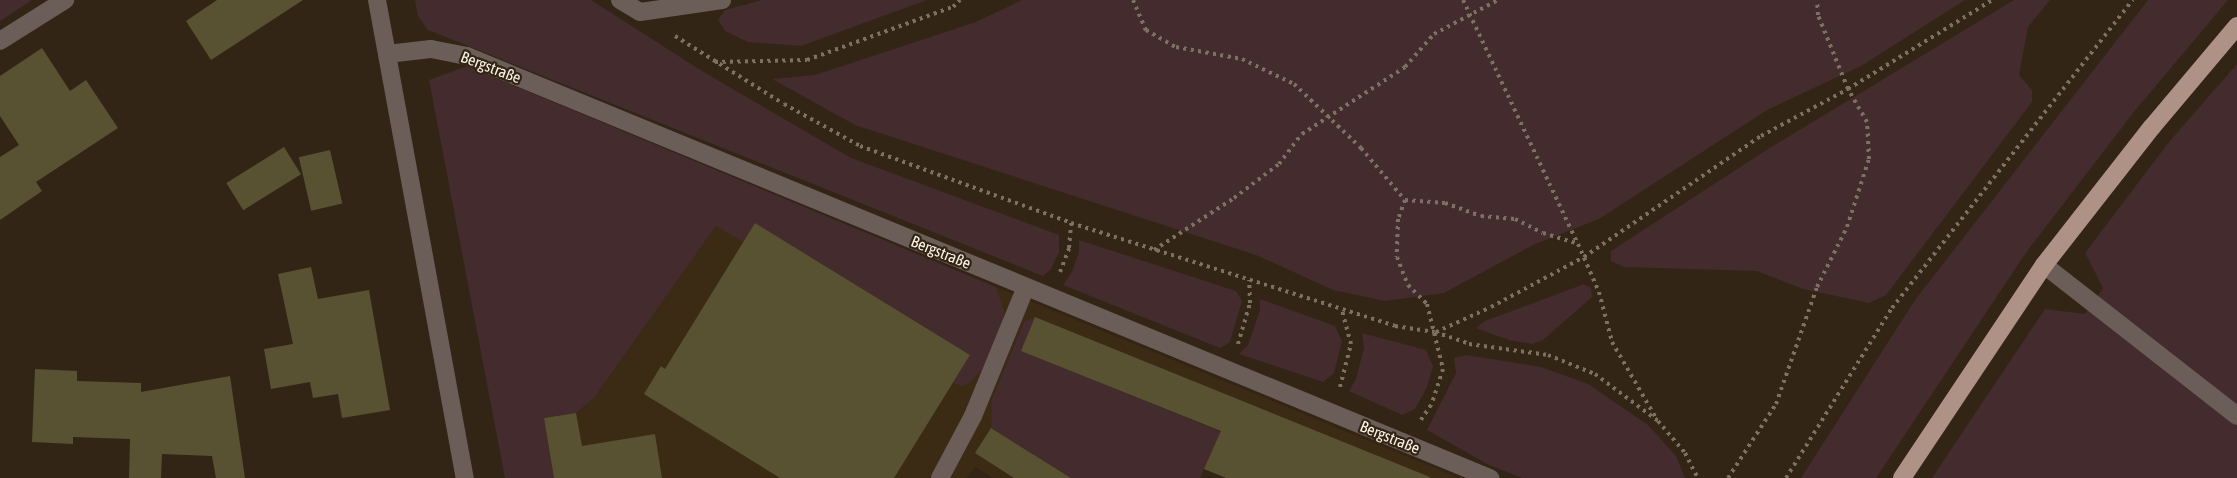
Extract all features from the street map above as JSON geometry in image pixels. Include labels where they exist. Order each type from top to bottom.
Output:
[{"type":"main road","points":[[1902,478],[2044,266],[2151,127],[2237,26]]},
{"type":"street","points":[[0,41],[65,0]]},
{"type":"street","points":[[377,0],[465,478]]},
{"type":"street","points":[[620,0],[640,12],[722,0]]},
{"type":"street","name":"Bergstraße","points":[[387,54],[431,49],[467,56],[1490,478]]},
{"type":"street","points":[[2044,266],[2237,416]]},
{"type":"street","points":[[940,478],[966,433],[1026,287]]},
{"type":"path","points":[[713,62],[807,60],[953,7],[960,0]]},
{"type":"path","points":[[1133,0],[1146,30],[1176,47],[1242,59],[1294,84],[1330,116],[1405,200],[1445,203],[1481,216],[1515,219],[1543,233],[1578,244]]},
{"type":"path","points":[[1462,0],[1584,256],[1599,292],[1612,342],[1658,421],[1685,453],[1698,478]]},
{"type":"path","points":[[1153,250],[1234,198],[1280,164],[1302,134],[1405,67],[1434,34],[1498,0]]},
{"type":"path","points":[[1728,478],[1776,404],[1817,287],[1847,227],[1869,159],[1867,122],[1848,89],[1818,15],[1817,0]]},
{"type":"path","points":[[1435,332],[1491,307],[1584,256],[1761,136],[1848,89],[1992,0]]},
{"type":"path","points":[[1786,478],[1892,308],[2133,0]]},
{"type":"path","points":[[640,12],[713,62],[860,146],[1071,223],[1395,326],[1435,332],[1469,344],[1548,355],[1595,374],[1658,421]]},
{"type":"path","points":[[1405,200],[1398,219],[1397,256],[1408,285],[1427,304],[1443,369],[1431,405],[1406,444]]},
{"type":"path","points":[[1044,294],[1061,271],[1069,248],[1071,223]]},
{"type":"path","points":[[1221,367],[1238,345],[1250,303],[1249,280]]},
{"type":"path","points":[[1331,412],[1342,382],[1351,344],[1342,309]]},
{"type":"shaded area","points":[[0,0],[32,0],[0,21]]},
{"type":"shaded area","points":[[415,0],[591,0],[702,71],[851,158],[1059,235],[1059,252],[1051,269],[1043,276],[428,30],[418,16]]},
{"type":"shaded area","points":[[762,0],[927,0],[801,46],[748,42],[725,31],[718,20],[725,10]]},
{"type":"shaded area","points":[[1022,0],[1965,0],[1861,66],[1767,110],[1599,219],[1533,245],[1444,293],[1385,301],[1333,290],[1256,255],[855,125],[772,79],[815,75],[976,22]]},
{"type":"shaded area","points":[[2014,0],[2050,0],[2028,27],[2019,75],[2032,90],[2032,102],[1886,295],[1869,303],[1803,289],[1757,271],[1624,267],[1611,261],[1611,251],[1768,149]]},
{"type":"shaded area","points":[[2148,0],[2228,0],[2133,113],[2025,254],[1876,478],[1801,478],[1915,300]]},
{"type":"shaded area","points":[[2237,64],[2237,478],[1932,478],[2045,309],[2085,314],[2103,288],[2085,253],[2169,142]]},
{"type":"shaded area","points":[[467,66],[996,287],[1004,311],[1002,330],[982,370],[968,384],[962,386],[953,383],[970,355],[755,223],[743,242],[716,226],[594,398],[576,413],[544,418],[554,478],[505,478],[429,80]]},
{"type":"shaded area","points":[[755,223],[970,355],[989,315],[996,287],[1459,478],[1335,478],[1021,351],[1024,322],[993,399],[991,427],[1071,478],[993,478],[975,467],[967,478],[554,478],[544,418],[576,413],[594,398],[716,226]]},
{"type":"shaded area","points":[[1079,240],[1236,291],[1242,301],[1230,342],[1220,348],[1063,285],[1072,272],[1079,252]]},
{"type":"shaded area","points":[[1584,284],[1591,288],[1592,297],[1543,340],[1532,344],[1509,340],[1476,328],[1485,321]]},
{"type":"shaded area","points":[[1260,299],[1335,326],[1342,341],[1334,373],[1323,382],[1239,354],[1248,345],[1260,310]]},
{"type":"shaded area","points":[[1035,317],[1022,351],[1335,478],[1218,440],[1200,478],[1071,478],[991,428],[992,399],[1024,322]]},
{"type":"shaded area","points":[[1362,333],[1426,350],[1433,366],[1427,387],[1415,409],[1402,415],[1349,391],[1356,379],[1364,348]]},
{"type":"shaded area","points":[[1466,355],[1541,367],[1588,384],[1648,425],[1676,456],[1685,478],[1522,478],[1489,465],[1427,430],[1456,373],[1454,358]]},
{"type":"building","points":[[217,0],[303,0],[211,60],[186,21]]},
{"type":"building","points":[[42,48],[70,91],[86,80],[118,128],[36,182],[42,191],[0,220],[0,157],[19,145],[0,116],[0,76]]},
{"type":"building","points":[[284,147],[301,174],[243,210],[226,183]]},
{"type":"building","points":[[330,150],[342,204],[311,211],[299,157]]},
{"type":"building","points":[[755,223],[970,355],[894,478],[780,478],[644,394],[661,366],[665,369]]},
{"type":"building","points":[[311,267],[318,299],[369,290],[390,410],[342,418],[338,394],[313,398],[310,382],[271,389],[264,349],[293,344],[278,274]]},
{"type":"building","points":[[1035,317],[1430,478],[1226,478],[1204,469],[1221,431],[1021,351]]},
{"type":"building","points":[[35,369],[77,371],[77,381],[141,383],[141,392],[230,376],[245,478],[216,478],[212,456],[162,454],[161,478],[129,478],[130,439],[73,437],[73,444],[32,442]]},
{"type":"building","points":[[576,413],[582,446],[655,434],[662,478],[554,478],[544,418]]},
{"type":"building","points":[[991,428],[1071,478],[1014,478],[975,453]]}]
